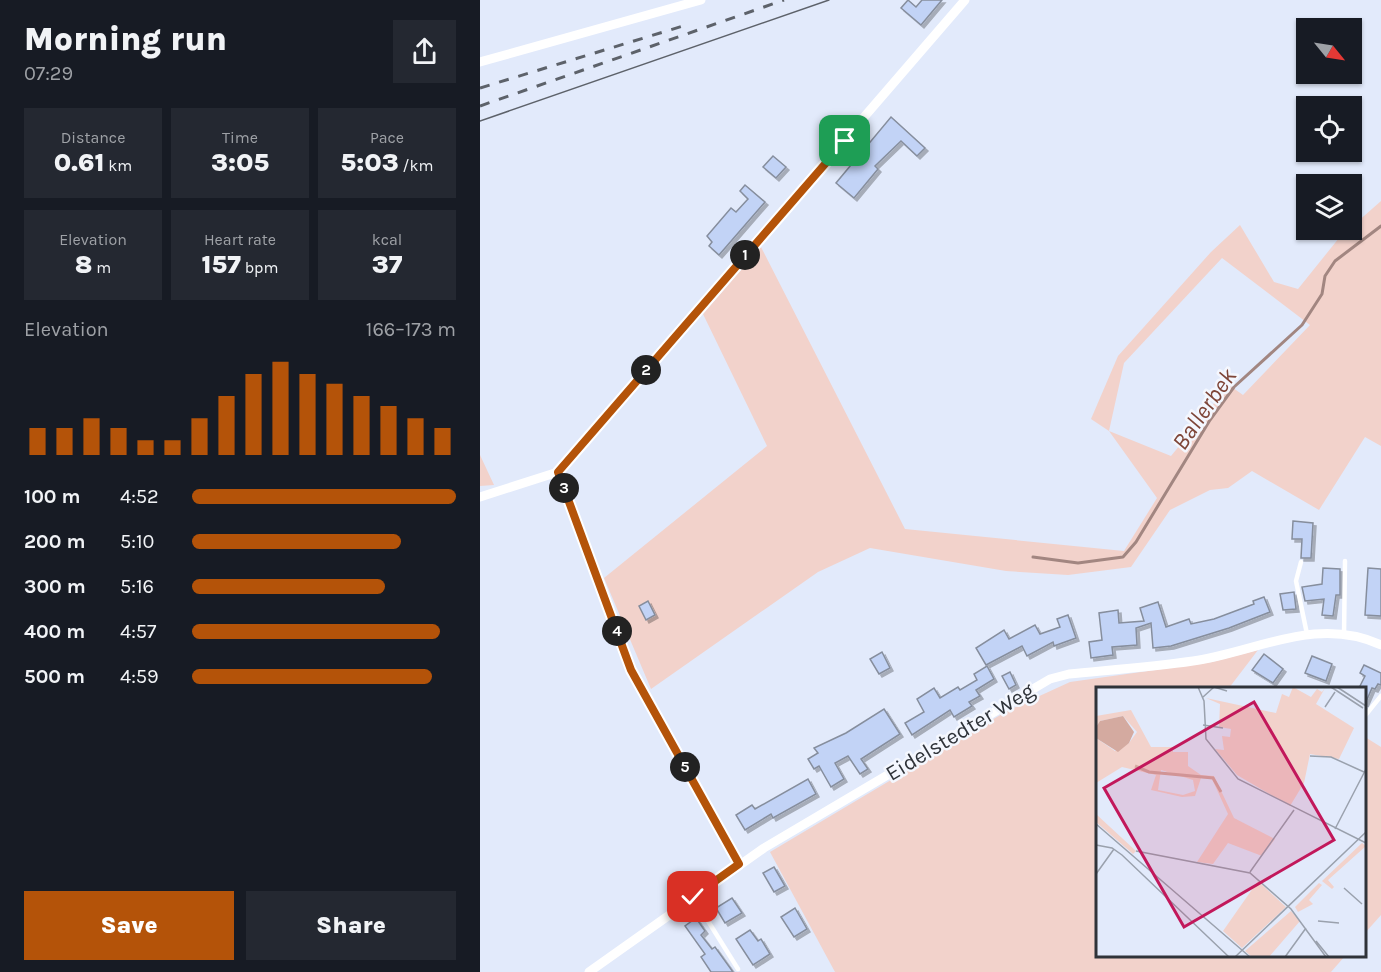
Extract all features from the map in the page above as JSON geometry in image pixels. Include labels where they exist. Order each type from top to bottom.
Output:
[{"type":"street","points":[[480,63],[701,0]]},
{"type":"street","points":[[480,496],[558,472],[964,0]]},
{"type":"street","points":[[558,472],[631,670],[739,864]]},
{"type":"street","name":"Eidelstedter Weg","points":[[589,972],[739,864],[1050,679],[1069,674],[1194,661],[1307,634],[1344,634],[1381,645]]},
{"type":"lane","points":[[1344,634],[1345,561]]},
{"type":"lane","points":[[1301,562],[1296,581],[1307,634]]},
{"type":"lane","points":[[1366,716],[1381,696]]},
{"type":"lane","points":[[693,897],[738,969]]},
{"type":"shaded area","points":[[1381,201],[1381,446],[1365,437],[1319,510],[1252,471],[1228,488],[1210,490],[1170,510],[1131,567],[1068,575],[1006,571],[870,548],[818,572],[651,689],[604,578],[767,446],[703,314],[761,247],[905,529],[1124,551],[1157,498],[1109,431],[1091,419],[1118,356],[1211,252],[1240,225],[1274,282],[1298,289],[1337,240],[1362,240],[1362,218]],"holes":[[[1222,258],[1310,325],[1243,395],[1229,385],[1171,456],[1109,431],[1124,363]]]},
{"type":"shaded area","points":[[480,455],[494,485],[480,486]]},
{"type":"shaded area","points":[[1258,650],[1230,687],[1096,687],[1096,957],[1344,957],[1331,972],[835,972],[770,852],[1007,711],[1070,682],[1212,662]]},
{"type":"shaded area","points":[[1366,738],[1381,747],[1381,915],[1366,932]]},
{"type":"building","points":[[908,0],[916,7],[922,0],[942,0],[921,25],[901,8]]},
{"type":"building","points":[[891,117],[925,148],[917,156],[901,141],[875,166],[878,169],[854,198],[836,183]]},
{"type":"building","points":[[773,156],[786,167],[776,178],[763,167]]},
{"type":"building","points":[[745,185],[765,202],[719,255],[709,246],[712,242],[707,236],[731,208],[736,212],[748,199],[740,191]]},
{"type":"building","points":[[1293,521],[1313,523],[1311,558],[1301,558],[1302,539],[1292,539]]},
{"type":"building","points":[[1323,568],[1340,569],[1340,595],[1336,595],[1333,616],[1322,615],[1324,599],[1305,601],[1302,587],[1322,584]]},
{"type":"building","points":[[1368,568],[1381,569],[1381,616],[1365,615]]},
{"type":"building","points":[[1294,592],[1296,609],[1283,610],[1280,594]]},
{"type":"building","points":[[1264,597],[1270,612],[1229,628],[1171,646],[1153,648],[1151,623],[1136,628],[1137,645],[1112,647],[1113,655],[1091,658],[1089,642],[1102,640],[1099,613],[1118,610],[1119,623],[1144,621],[1140,608],[1158,602],[1166,627],[1189,619],[1191,624],[1214,619],[1254,604],[1253,601]]},
{"type":"building","points":[[648,601],[655,615],[646,620],[639,606]]},
{"type":"building","points":[[1068,615],[1076,638],[1054,646],[1053,642],[1027,656],[1022,646],[986,665],[976,648],[1004,630],[1009,639],[1035,625],[1040,634],[1060,627],[1057,619]]},
{"type":"building","points":[[882,652],[890,668],[879,674],[870,659]]},
{"type":"building","points":[[1264,654],[1283,669],[1273,683],[1252,670]]},
{"type":"building","points":[[1312,656],[1332,664],[1326,681],[1305,673]]},
{"type":"building","points":[[1364,665],[1381,673],[1381,685],[1378,684],[1375,689],[1372,688],[1366,702],[1366,687],[1360,687],[1365,676],[1360,673]]},
{"type":"building","points":[[987,666],[994,679],[976,690],[980,696],[969,702],[972,706],[954,717],[950,710],[912,735],[905,723],[924,712],[917,699],[934,688],[940,698],[958,687],[960,690],[977,680],[974,674]]},
{"type":"building","points":[[1010,672],[1016,685],[1009,689],[1002,676]]},
{"type":"building","points":[[884,709],[900,734],[861,759],[868,769],[860,774],[848,756],[835,763],[844,779],[831,787],[819,766],[814,769],[808,759],[818,753],[814,748],[846,733]]},
{"type":"building","points":[[808,779],[816,794],[773,818],[771,814],[745,830],[736,815],[752,805],[755,809]]},
{"type":"building","points":[[774,867],[785,886],[774,892],[763,873]]},
{"type":"building","points":[[732,898],[742,913],[725,923],[716,908]]},
{"type":"building","points":[[795,908],[807,929],[794,937],[781,917]]},
{"type":"building","points":[[696,918],[705,931],[701,935],[712,949],[715,947],[733,972],[711,972],[701,957],[705,954],[685,926]]},
{"type":"building","points":[[750,930],[758,941],[761,939],[770,954],[753,965],[736,939]]},
{"type":"waterway","name":"Ballerbek","points":[[1033,557],[1078,563],[1123,557],[1136,542],[1210,420],[1234,387],[1302,325],[1322,294],[1325,276],[1335,261],[1381,226]]},
{"type":"tram line","points":[[480,121],[829,0]]},
{"type":"railway","points":[[480,106],[784,0]]},
{"type":"railway","points":[[480,88],[683,26]]},
{"type":"route","points":[[693,897],[739,864],[631,670],[558,472],[845,141]]}]
